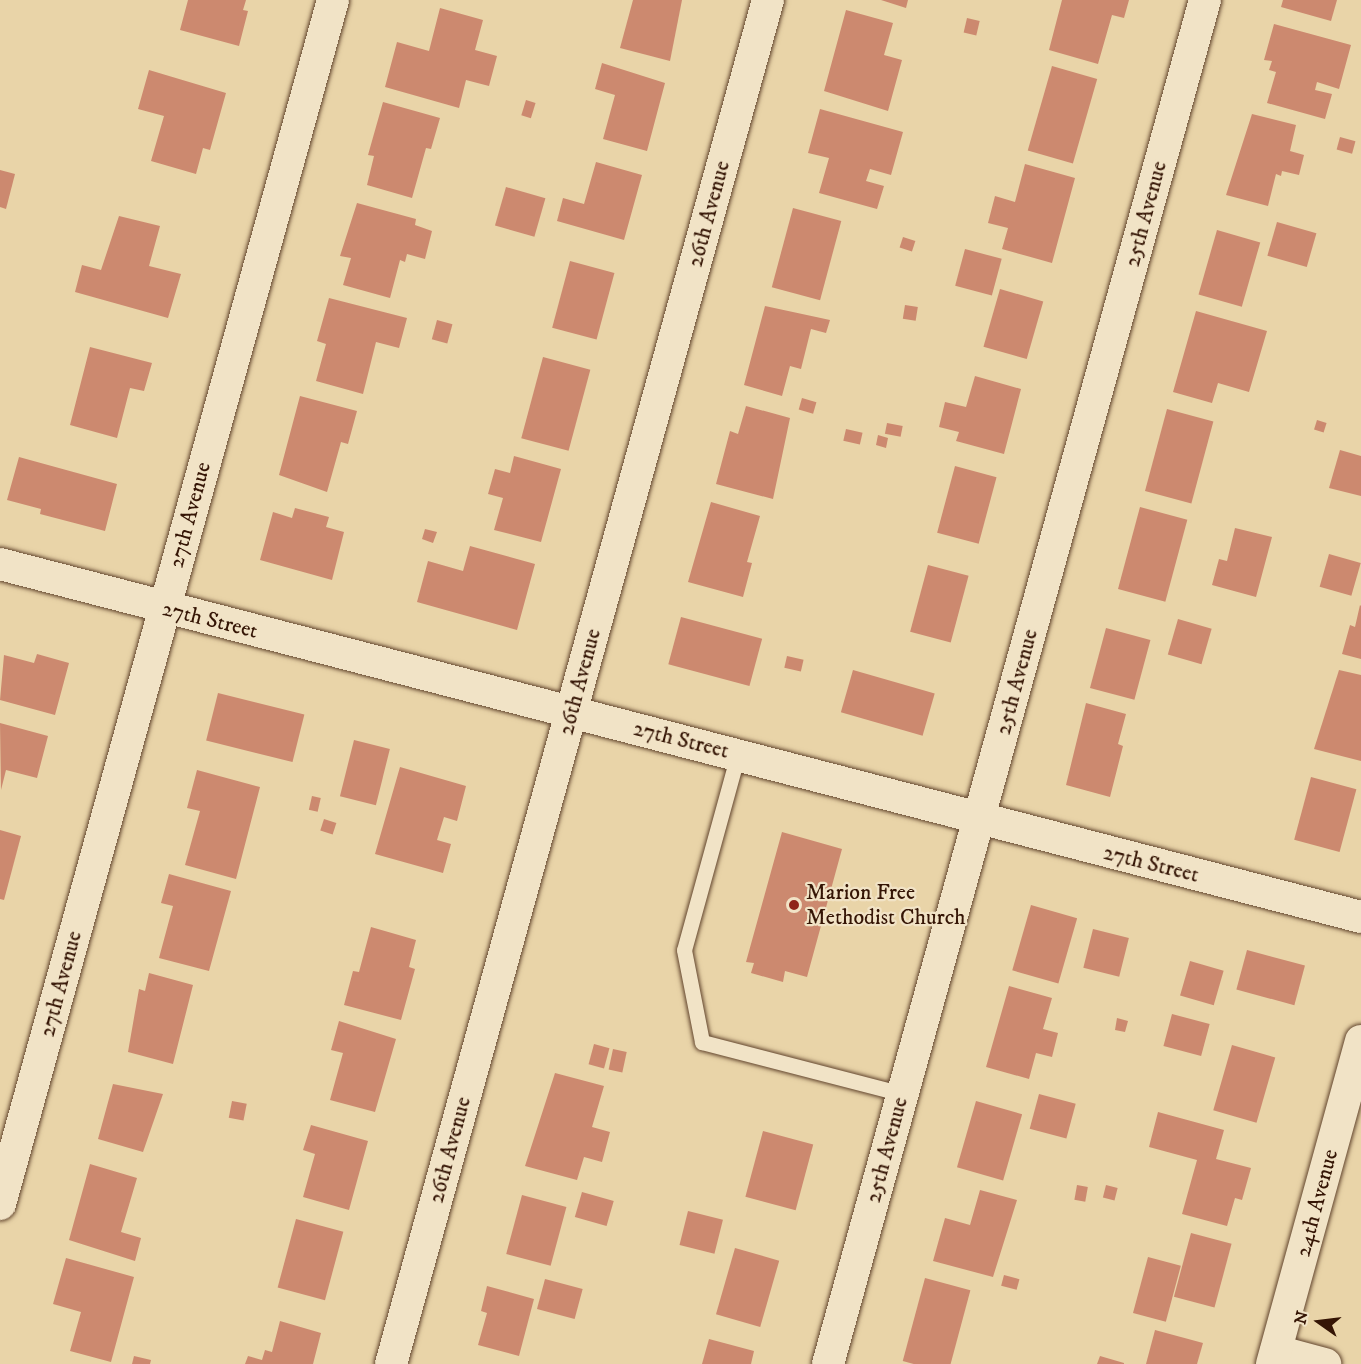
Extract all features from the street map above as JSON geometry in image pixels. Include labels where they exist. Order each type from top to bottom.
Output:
[{"type":"street","name":"27th Avenue","points":[[0,1204],[333,0]]},
{"type":"street","name":"26th Avenue","points":[[392,1364],[768,0]]},
{"type":"street","name":"25th Avenue","points":[[828,1364],[1205,0]]},
{"type":"street","name":"27th Street","points":[[0,564],[738,754],[979,820],[1361,917]]},
{"type":"street","name":"24th Avenue","points":[[1274,1358],[1361,1041]]},
{"type":"street","points":[[1274,1358],[1325,1364]]},
{"type":"lane","points":[[738,754],[684,950],[702,1041],[903,1094]]},
{"type":"building","points":[[188,0],[246,0],[243,10],[248,11],[239,46],[180,30]]},
{"type":"building","points":[[633,0],[682,0],[670,61],[620,48]]},
{"type":"building","points":[[881,0],[908,0],[906,8]]},
{"type":"building","points":[[1062,0],[1129,0],[1124,18],[1112,15],[1098,64],[1049,50]]},
{"type":"building","points":[[1283,0],[1337,0],[1331,21],[1281,7]]},
{"type":"building","points":[[440,8],[483,20],[475,50],[497,56],[489,86],[466,80],[459,108],[385,87],[397,42],[429,51]]},
{"type":"building","points":[[846,10],[893,23],[884,55],[902,60],[888,111],[824,91]]},
{"type":"building","points":[[967,18],[980,21],[976,36],[964,33]]},
{"type":"building","points":[[1274,24],[1351,45],[1339,89],[1317,82],[1315,90],[1332,94],[1325,119],[1267,103],[1276,72],[1269,70],[1272,61],[1264,60]]},
{"type":"building","points":[[602,63],[665,83],[647,151],[603,139],[615,95],[595,89]]},
{"type":"building","points":[[1052,66],[1097,79],[1073,164],[1028,151]]},
{"type":"building","points":[[149,70],[226,93],[210,150],[203,148],[196,174],[151,161],[164,116],[138,109]]},
{"type":"building","points":[[526,100],[536,103],[531,118],[521,115]]},
{"type":"building","points":[[383,102],[440,118],[431,149],[426,148],[412,198],[367,185],[374,156],[368,155]]},
{"type":"building","points":[[820,109],[903,132],[891,175],[870,169],[866,181],[884,186],[877,209],[819,193],[829,158],[808,153]]},
{"type":"building","points":[[1252,114],[1296,125],[1290,151],[1304,155],[1299,175],[1282,171],[1281,176],[1276,174],[1268,206],[1226,195]]},
{"type":"building","points":[[1340,137],[1355,141],[1352,154],[1337,150]]},
{"type":"building","points":[[596,162],[642,175],[624,240],[557,221],[563,198],[584,204]]},
{"type":"building","points":[[1025,164],[1075,178],[1052,263],[1002,249],[1008,228],[988,223],[995,196],[1015,202]]},
{"type":"building","points":[[0,170],[15,174],[6,209],[0,207]]},
{"type":"building","points":[[506,187],[545,198],[534,237],[495,225]]},
{"type":"building","points":[[357,203],[416,219],[415,225],[432,231],[425,259],[407,254],[405,262],[400,260],[390,298],[343,285],[351,258],[340,256]]},
{"type":"building","points":[[793,208],[841,221],[820,300],[772,287]]},
{"type":"building","points":[[119,216],[160,226],[149,266],[181,274],[168,318],[75,292],[82,265],[101,270]]},
{"type":"building","points":[[1277,222],[1316,233],[1307,267],[1267,256]]},
{"type":"building","points":[[1217,230],[1260,242],[1242,307],[1199,294]]},
{"type":"building","points":[[903,237],[915,241],[912,251],[900,247]]},
{"type":"building","points":[[965,249],[1002,259],[992,296],[955,286]]},
{"type":"building","points":[[570,261],[614,273],[597,340],[552,328]]},
{"type":"building","points":[[1000,289],[1043,301],[1027,359],[983,347]]},
{"type":"building","points":[[329,298],[407,318],[399,348],[376,342],[363,394],[316,381],[326,344],[317,341]]},
{"type":"building","points":[[905,305],[918,307],[916,321],[903,319]]},
{"type":"building","points":[[765,306],[830,320],[826,333],[811,329],[801,369],[790,366],[782,396],[744,385]]},
{"type":"building","points":[[1196,311],[1267,331],[1249,392],[1218,383],[1212,403],[1173,392]]},
{"type":"building","points":[[437,320],[452,324],[447,343],[432,339]]},
{"type":"building","points":[[90,347],[152,363],[144,391],[130,388],[117,438],[70,425]]},
{"type":"building","points":[[543,357],[590,370],[569,451],[521,438]]},
{"type":"building","points":[[975,376],[1021,389],[1004,454],[956,441],[959,432],[939,427],[945,402],[966,407]]},
{"type":"building","points":[[300,396],[357,411],[348,444],[341,442],[327,492],[279,475]]},
{"type":"building","points":[[802,398],[816,402],[813,414],[799,410]]},
{"type":"building","points":[[746,406],[790,418],[773,499],[716,484],[730,431],[738,434]]},
{"type":"building","points":[[1167,409],[1213,421],[1191,504],[1145,491]]},
{"type":"building","points":[[1317,420],[1327,423],[1324,432],[1314,430]]},
{"type":"building","points":[[887,423],[903,426],[901,437],[885,434]]},
{"type":"building","points":[[846,429],[863,433],[860,445],[843,441]]},
{"type":"building","points":[[878,435],[888,438],[886,448],[876,445]]},
{"type":"building","points":[[1340,450],[1361,456],[1361,496],[1329,488]]},
{"type":"building","points":[[514,456],[561,469],[541,542],[494,530],[503,498],[488,494],[495,469],[510,473]]},
{"type":"building","points":[[19,457],[117,484],[105,531],[40,514],[41,509],[7,500]]},
{"type":"building","points":[[955,466],[997,477],[979,544],[937,533]]},
{"type":"building","points":[[711,502],[760,516],[747,562],[752,563],[743,597],[688,582]]},
{"type":"building","points":[[1140,507],[1187,520],[1165,602],[1118,589]]},
{"type":"building","points":[[295,508],[329,517],[326,527],[344,532],[332,580],[260,560],[273,512],[292,518]]},
{"type":"building","points":[[1235,528],[1272,537],[1256,597],[1212,585],[1219,559],[1227,561]]},
{"type":"building","points":[[425,529],[437,532],[433,543],[422,539]]},
{"type":"building","points":[[470,546],[535,564],[517,630],[417,602],[428,561],[463,571]]},
{"type":"building","points":[[1329,554],[1361,563],[1351,596],[1320,587]]},
{"type":"building","points":[[928,565],[969,576],[951,643],[910,632]]},
{"type":"building","points":[[1360,605],[1361,659],[1342,654],[1350,625],[1355,627]]},
{"type":"building","points":[[681,617],[762,639],[749,686],[668,664]]},
{"type":"building","points":[[1178,619],[1212,629],[1201,664],[1168,655]]},
{"type":"building","points":[[1106,628],[1150,640],[1134,700],[1090,688]]},
{"type":"building","points":[[37,654],[69,663],[55,715],[0,700],[4,655],[34,663]]},
{"type":"building","points":[[787,656],[804,660],[801,672],[784,668]]},
{"type":"building","points":[[853,670],[935,693],[923,736],[841,712]]},
{"type":"building","points":[[1339,670],[1361,675],[1361,761],[1314,749]]},
{"type":"building","points":[[218,693],[304,715],[293,762],[206,741]]},
{"type":"building","points":[[1086,703],[1126,714],[1118,744],[1123,746],[1110,797],[1066,785]]},
{"type":"building","points":[[0,723],[48,736],[37,778],[6,770],[1,790]]},
{"type":"building","points":[[354,740],[390,749],[376,805],[340,796]]},
{"type":"building","points":[[400,767],[466,786],[457,821],[444,817],[437,840],[451,844],[443,873],[375,854]]},
{"type":"building","points":[[197,770],[260,787],[236,879],[185,865],[200,811],[187,808]]},
{"type":"building","points":[[1311,777],[1356,789],[1340,852],[1294,840]]},
{"type":"building","points":[[312,796],[321,798],[318,812],[309,810]]},
{"type":"building","points":[[324,819],[336,823],[333,834],[320,830]]},
{"type":"building","points":[[0,830],[21,836],[4,900],[0,899]]},
{"type":"building","name":"Marion Free Methodist Church","points":[[782,832],[842,849],[807,977],[785,971],[783,982],[751,973],[754,963],[746,962]]},
{"type":"building","points":[[169,874],[231,891],[209,971],[159,958],[173,906],[161,903]]},
{"type":"building","points":[[1031,905],[1077,918],[1058,984],[1012,970]]},
{"type":"building","points":[[371,927],[416,940],[409,967],[415,969],[401,1020],[344,1005],[353,971],[359,972]]},
{"type":"building","points":[[1093,929],[1129,938],[1119,977],[1083,968]]},
{"type":"building","points":[[1247,950],[1305,966],[1294,1005],[1236,990]]},
{"type":"building","points":[[1190,961],[1224,971],[1214,1005],[1180,996]]},
{"type":"building","points":[[149,973],[193,985],[173,1064],[128,1052],[139,989],[145,991]]},
{"type":"building","points":[[1009,986],[1052,998],[1043,1029],[1058,1033],[1052,1057],[1036,1053],[1029,1079],[986,1067]]},
{"type":"building","points":[[1172,1014],[1210,1024],[1201,1056],[1163,1046]]},
{"type":"building","points":[[1117,1018],[1128,1021],[1125,1032],[1115,1030]]},
{"type":"building","points":[[339,1021],[396,1039],[375,1112],[330,1100],[343,1053],[331,1050]]},
{"type":"building","points":[[594,1044],[609,1048],[604,1068],[589,1064]]},
{"type":"building","points":[[1232,1045],[1275,1057],[1257,1123],[1213,1110]]},
{"type":"building","points":[[613,1049],[627,1052],[622,1072],[609,1070]]},
{"type":"building","points":[[555,1073],[604,1086],[592,1127],[610,1132],[602,1162],[584,1157],[577,1180],[525,1166]]},
{"type":"building","points":[[113,1084],[163,1094],[143,1152],[98,1139]]},
{"type":"building","points":[[1039,1094],[1076,1104],[1066,1139],[1030,1129]]},
{"type":"building","points":[[232,1101],[247,1104],[243,1121],[229,1118]]},
{"type":"building","points":[[976,1101],[1022,1114],[1003,1181],[957,1167]]},
{"type":"building","points":[[1158,1112],[1224,1130],[1216,1159],[1251,1168],[1242,1200],[1235,1198],[1227,1226],[1182,1214],[1197,1160],[1149,1147]]},
{"type":"building","points":[[311,1125],[368,1141],[349,1210],[303,1197],[315,1154],[303,1150]]},
{"type":"building","points":[[763,1131],[813,1144],[796,1210],[745,1197]]},
{"type":"building","points":[[90,1164],[137,1178],[121,1232],[141,1238],[135,1261],[69,1240]]},
{"type":"building","points":[[1077,1185],[1088,1187],[1085,1202],[1074,1200]]},
{"type":"building","points":[[1106,1185],[1118,1188],[1114,1201],[1103,1198]]},
{"type":"building","points":[[980,1190],[1017,1200],[993,1277],[933,1261],[945,1218],[970,1225]]},
{"type":"building","points":[[582,1192],[614,1201],[607,1226],[575,1217]]},
{"type":"building","points":[[522,1195],[566,1207],[551,1266],[506,1254]]},
{"type":"building","points":[[688,1211],[723,1220],[714,1254],[680,1245]]},
{"type":"building","points":[[296,1219],[343,1232],[325,1300],[278,1288]]},
{"type":"building","points":[[1191,1233],[1232,1244],[1214,1308],[1174,1297]]},
{"type":"building","points":[[735,1248],[779,1261],[760,1327],[716,1314]]},
{"type":"building","points":[[1148,1257],[1181,1266],[1166,1322],[1133,1313]]},
{"type":"building","points":[[66,1258],[134,1277],[111,1362],[70,1351],[81,1312],[53,1304]]},
{"type":"building","points":[[1004,1275],[1019,1279],[1017,1290],[1001,1286]]},
{"type":"building","points":[[925,1278],[970,1290],[951,1364],[914,1364],[903,1361]]},
{"type":"building","points":[[545,1279],[583,1289],[575,1319],[537,1309]]},
{"type":"building","points":[[487,1286],[534,1299],[519,1356],[478,1345],[487,1313],[481,1311]]},
{"type":"building","points":[[280,1321],[321,1333],[313,1364],[245,1364],[248,1356],[262,1360],[265,1350],[272,1352]]},
{"type":"building","points":[[1155,1330],[1203,1343],[1197,1364],[1146,1364]]},
{"type":"building","points":[[709,1339],[754,1351],[751,1364],[702,1364]]},
{"type":"building","points":[[134,1356],[151,1360],[150,1364],[132,1364]]},
{"type":"building","points":[[1100,1356],[1124,1363],[1124,1364],[1097,1364]]},
{"type":"place","name":"Marion Free Methodist Church","points":[[794,905]]}]
